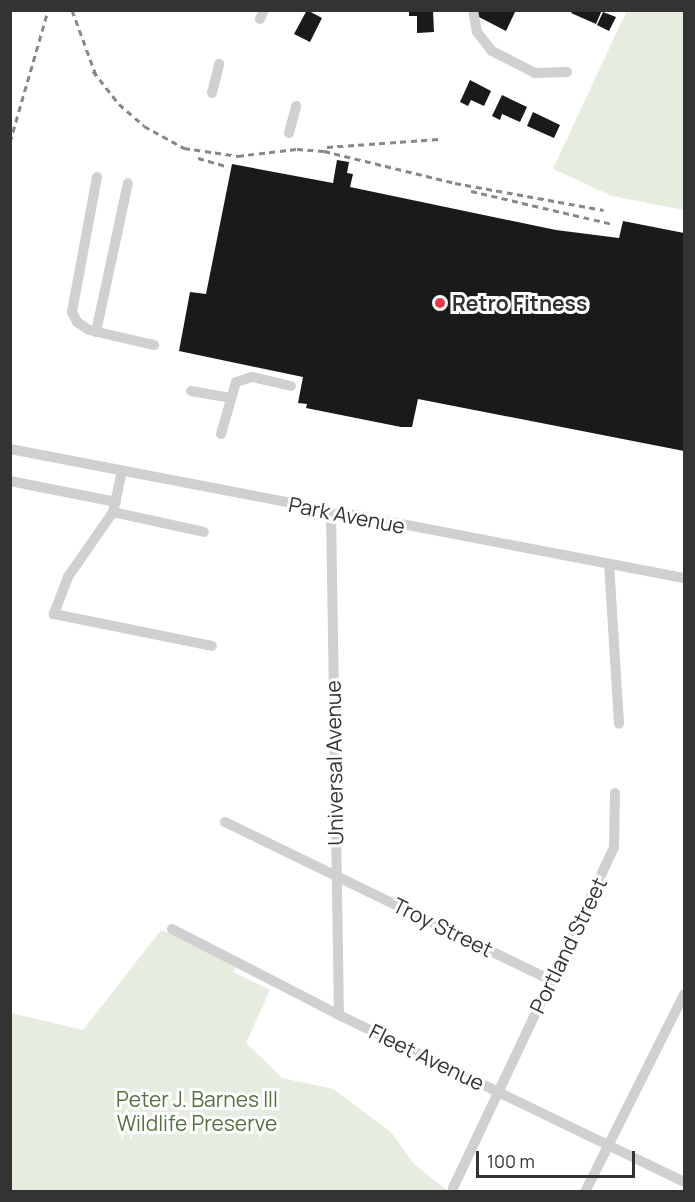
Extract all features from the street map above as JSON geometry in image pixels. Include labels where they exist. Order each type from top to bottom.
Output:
[{"type":"street","points":[[472,10],[477,32],[492,51],[535,73],[567,72]]},
{"type":"street","points":[[212,93],[219,64]]},
{"type":"street","points":[[289,133],[296,106]]},
{"type":"street","points":[[97,177],[72,312],[77,322],[96,332],[154,345]]},
{"type":"street","points":[[96,332],[128,183]]},
{"type":"street","points":[[221,434],[236,382],[244,378],[291,386]]},
{"type":"street","points":[[191,391],[230,398]]},
{"type":"street","name":"Park Avenue","points":[[10,449],[684,578]]},
{"type":"street","points":[[122,471],[115,507],[68,576],[54,614],[213,646]]},
{"type":"street","points":[[10,481],[204,532]]},
{"type":"street","name":"Universal Avenue","points":[[331,512],[339,1015]]},
{"type":"street","points":[[609,564],[619,723]]},
{"type":"street","name":"Portland Street","points":[[453,1188],[614,848],[615,793]]},
{"type":"street","name":"Troy Street","points":[[225,822],[551,980]]},
{"type":"street","name":"Fleet Avenue","points":[[172,929],[339,1015],[684,1182]]},
{"type":"street","points":[[585,1191],[606,1144],[684,994]]},
{"type":"green space","points":[[627,10],[684,11],[684,210],[612,196],[553,169]]},
{"type":"green space","name":"Peter J. Barnes III Wildlife Preserve","points":[[161,930],[240,961],[233,972],[270,990],[246,1043],[282,1078],[333,1089],[391,1132],[413,1163],[448,1191],[11,1192],[11,1013],[83,1030]]},
{"type":"building","points":[[307,10],[322,18],[310,42],[294,34]]},
{"type":"building","points":[[409,10],[433,10],[434,32],[417,33],[417,16],[409,16]]},
{"type":"building","points":[[477,10],[516,10],[506,31],[475,15]]},
{"type":"building","points":[[573,10],[602,10],[596,24],[571,13]]},
{"type":"building","points":[[603,12],[616,17],[609,31],[597,25]]},
{"type":"building","points":[[470,80],[491,91],[484,106],[471,100],[468,106],[460,102]]},
{"type":"building","points":[[502,95],[527,107],[520,122],[502,114],[500,120],[492,116]]},
{"type":"building","points":[[533,112],[560,125],[554,138],[527,126]]},
{"type":"building","points":[[337,160],[349,162],[347,173],[353,174],[350,187],[556,230],[619,238],[623,221],[684,233],[684,451],[418,399],[412,427],[401,427],[306,408],[307,404],[298,403],[303,377],[179,351],[190,292],[206,294],[232,164],[333,183]]},
{"type":"railway","points":[[10,142],[48,10]]},
{"type":"railway","points":[[72,10],[97,78]]},
{"type":"railway","points":[[93,71],[119,104],[144,126],[184,148],[238,156],[297,149],[324,151],[455,183],[604,210]]},
{"type":"railway","points":[[327,147],[439,139]]},
{"type":"railway","points":[[198,158],[226,166]]},
{"type":"railway","points":[[471,191],[613,224]]},
{"type":"place","name":"Retro Fitness","points":[[440,303]]}]
